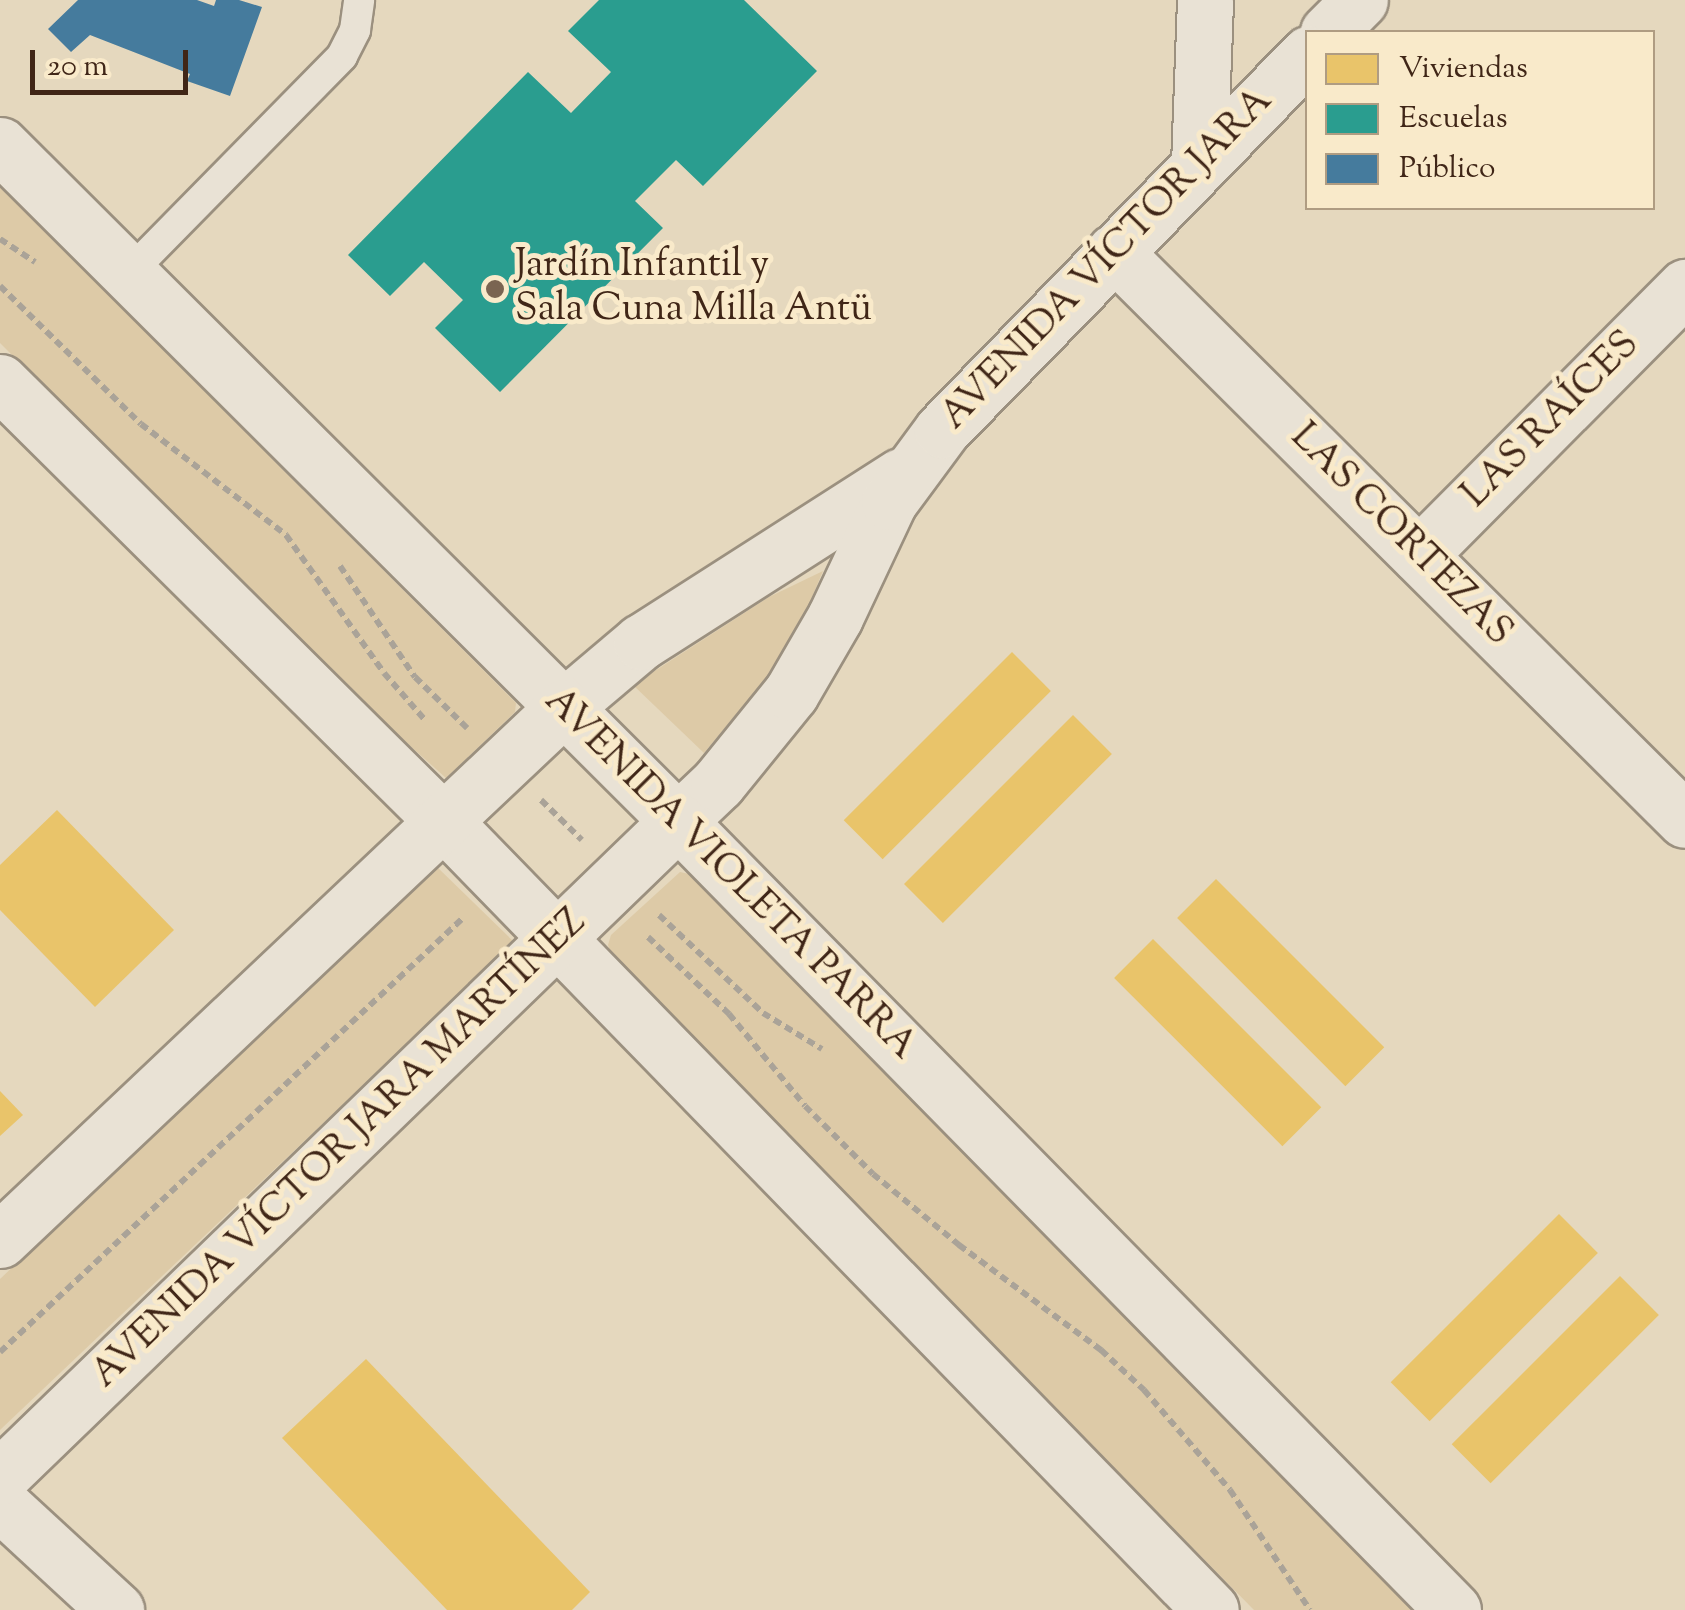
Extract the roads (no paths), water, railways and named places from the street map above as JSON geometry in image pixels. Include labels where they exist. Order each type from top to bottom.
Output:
[{"type":"main road","points":[[1199,166],[1205,0]]},
{"type":"main road","points":[[1330,30],[1360,0]]},
{"type":"main road","name":"AVENIDA VÍCTOR JARA","points":[[678,822],[718,782],[790,694],[827,632],[901,486],[993,375],[1305,57]]},
{"type":"main road","name":"AVENIDA VIOLETA PARRA","points":[[0,145],[678,822],[1452,1610]]},
{"type":"main road","name":"LAS CORTEZAS","points":[[1114,252],[1685,820]]},
{"type":"main road","name":"LAS RAÍCES","points":[[1419,555],[1685,286]]},
{"type":"main road","points":[[0,382],[442,820],[1211,1610]]},
{"type":"main road","name":"AVENIDA VÍCTOR JARA","points":[[564,707],[641,642],[901,486]]},
{"type":"main road","points":[[0,1240],[564,707]]},
{"type":"main road","name":"AVENIDA VÍCTOR JARA MARTÍNEZ","points":[[0,1477],[678,822]]},
{"type":"main road","points":[[0,1502],[116,1610]]},
{"type":"lane","points":[[129,273],[342,56],[356,30],[359,0]]},
{"type":"place","name":"Jardín Infantil y Sala Cuna Milla Antü","points":[[495,289]]}]
